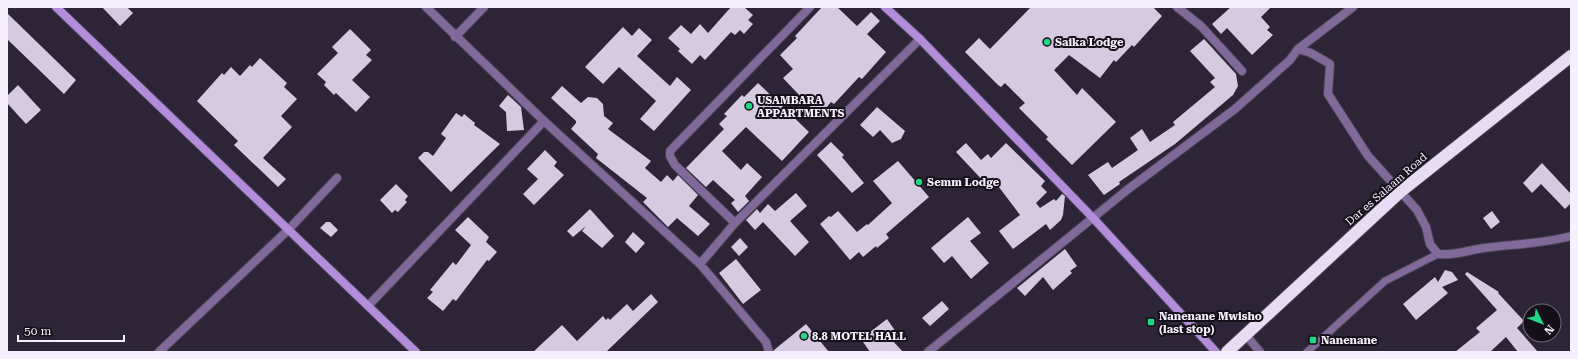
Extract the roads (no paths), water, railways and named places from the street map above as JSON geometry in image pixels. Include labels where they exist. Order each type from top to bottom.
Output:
[{"type":"highway","name":"Dar es Salaam Road","points":[[1227,352],[1400,192],[1569,61]]},
{"type":"street","points":[[56,7],[416,352]]},
{"type":"street","points":[[426,7],[455,37],[544,121],[700,264],[766,342],[770,352]]},
{"type":"street","points":[[455,37],[484,7]]},
{"type":"street","points":[[735,223],[675,165],[670,156],[670,151],[810,7]]},
{"type":"street","points":[[885,7],[920,39],[1094,219],[1216,352]]},
{"type":"street","points":[[1177,7],[1202,26],[1242,71]]},
{"type":"street","points":[[928,352],[1128,190],[1235,109],[1290,60],[1298,49],[1333,24],[1353,7]]},
{"type":"street","points":[[700,264],[735,223],[920,39]]},
{"type":"street","points":[[1298,49],[1311,52],[1330,64],[1328,94],[1368,156],[1417,210],[1426,227],[1430,244],[1438,254],[1450,255],[1484,248],[1553,242],[1571,236]]},
{"type":"street","points":[[368,306],[544,121]]},
{"type":"street","points":[[159,352],[288,230],[337,178]]},
{"type":"street","points":[[1246,334],[1260,352]]},
{"type":"lane","points":[[1307,352],[1385,281],[1438,254]]},
{"type":"place","name":"Saika Lodge","points":[[1047,42]]},
{"type":"place","name":"USAMBARA APPARTMENTS","points":[[749,106]]},
{"type":"place","name":"Semm Lodge","points":[[919,182]]},
{"type":"place","name":"Nanenane Mwisho (last stop)","points":[[1151,322]]},
{"type":"place","name":"8.8 MOTEL HALL","points":[[804,336]]},
{"type":"place","name":"Nanenane","points":[[1313,340]]}]
